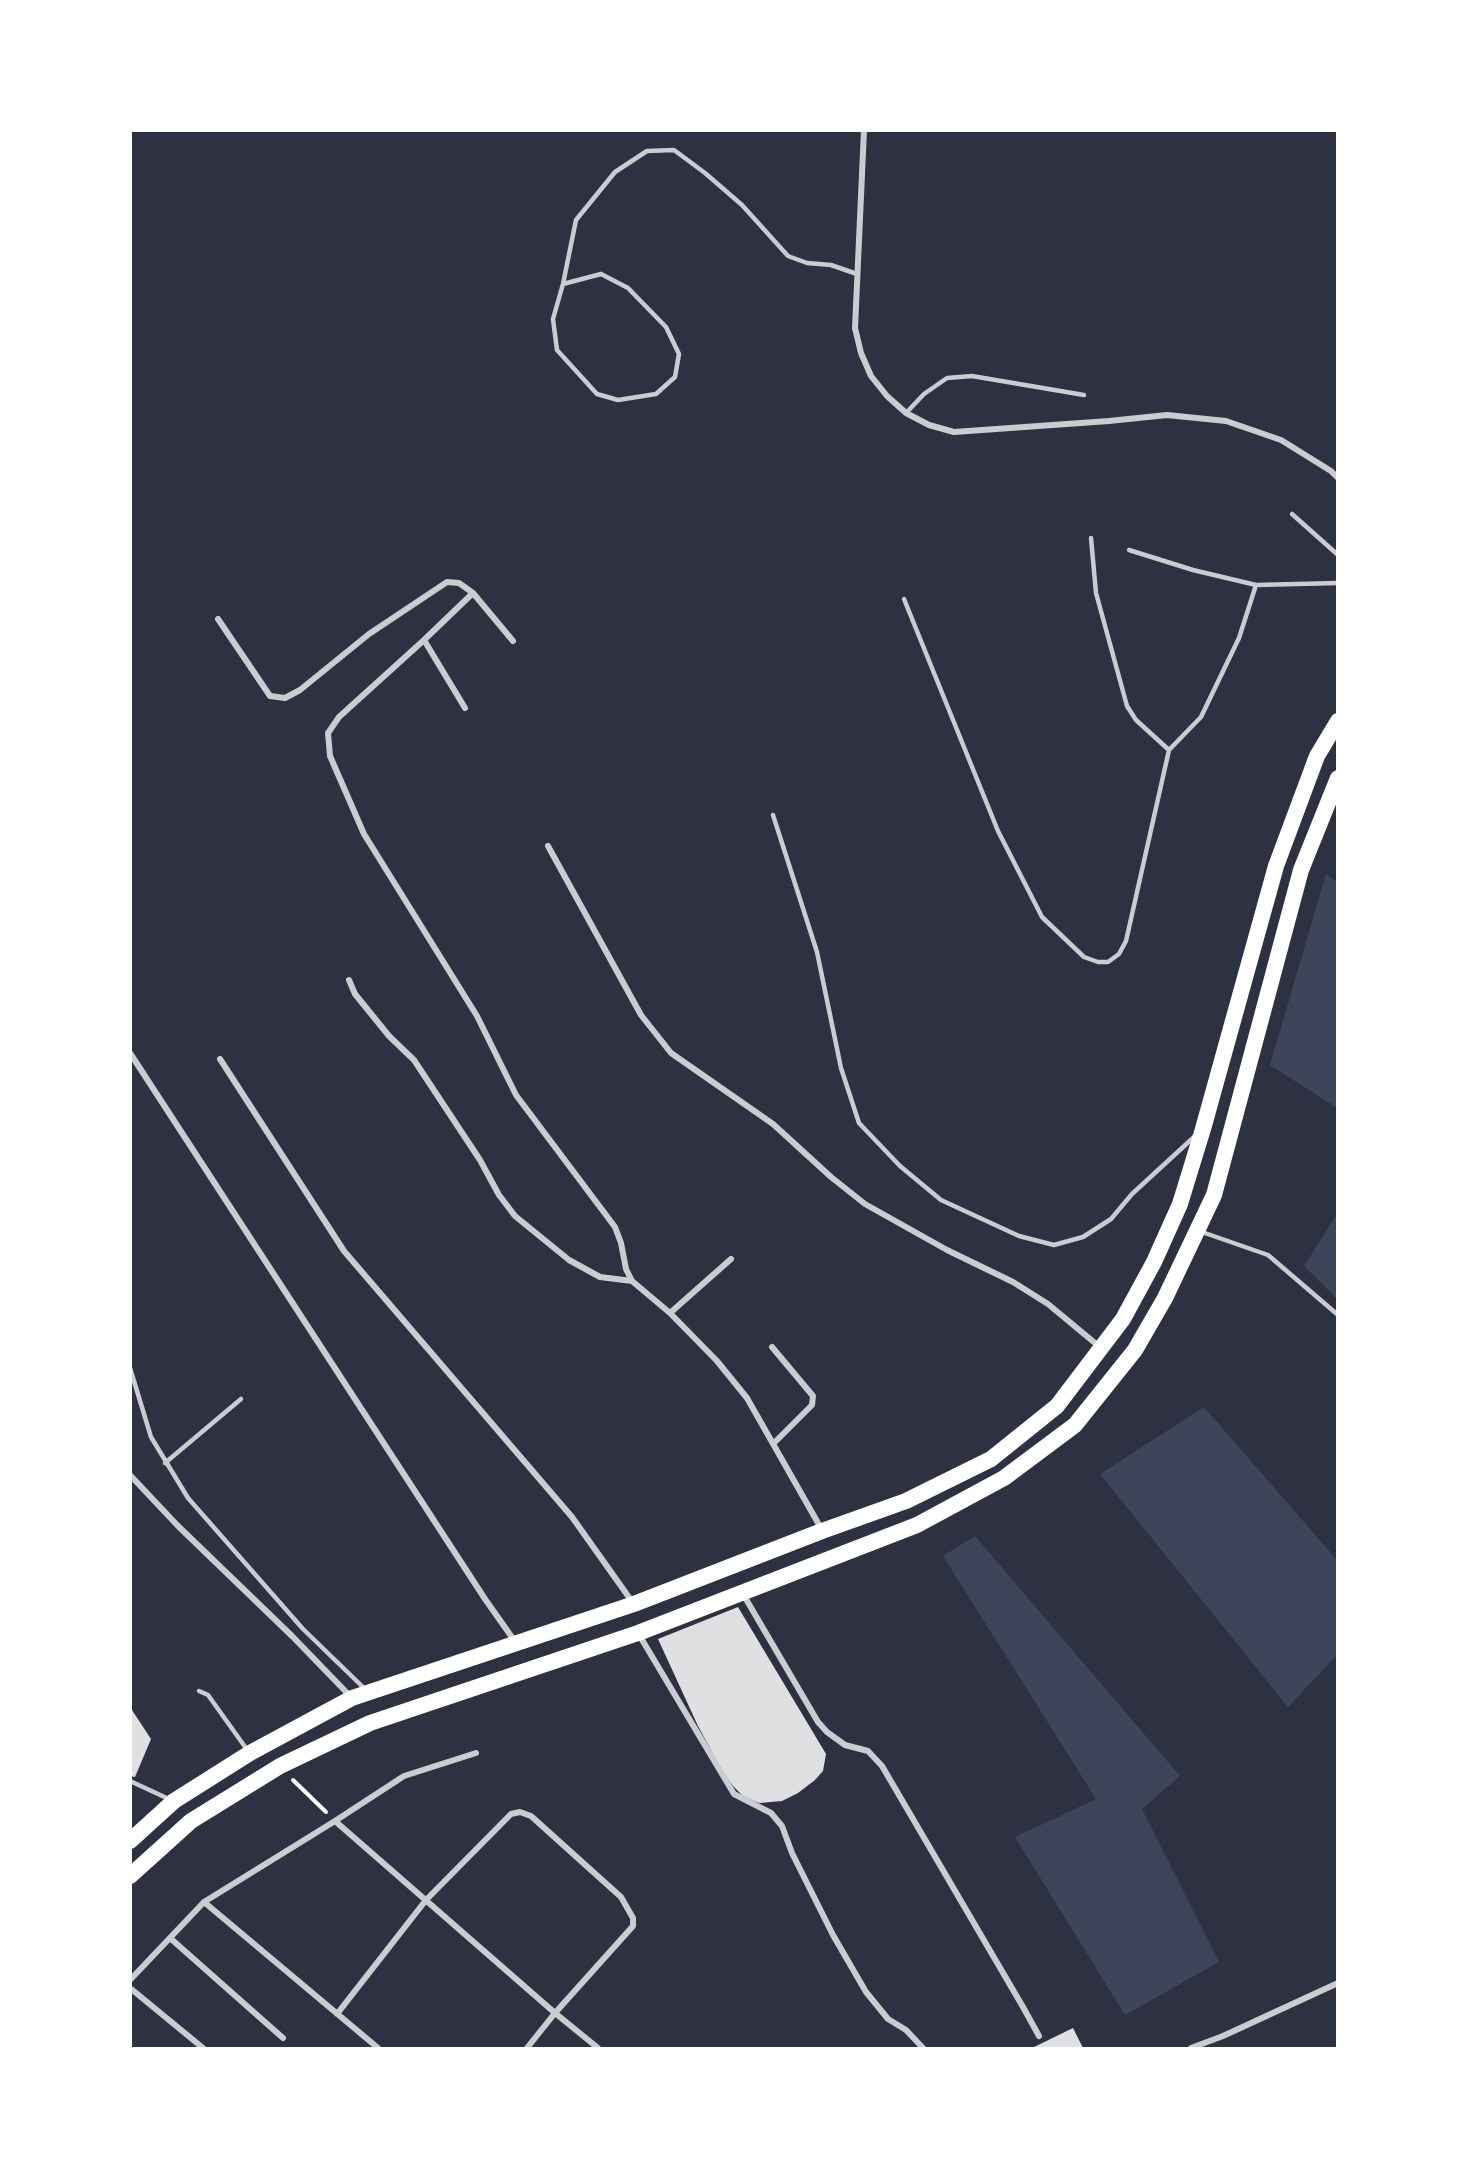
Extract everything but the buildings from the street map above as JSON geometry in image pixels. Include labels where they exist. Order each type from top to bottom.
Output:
[{"type":"highway","points":[[130,1841],[174,1801],[250,1753],[352,1698],[634,1604],[906,1501],[991,1458],[1057,1406],[1123,1319],[1154,1262],[1180,1204],[1276,866],[1317,756],[1338,721]]},
{"type":"highway","points":[[130,1876],[191,1821],[280,1767],[370,1723],[638,1633],[741,1591],[917,1525],[1004,1478],[1074,1425],[1135,1350],[1165,1298],[1214,1195],[1301,870],[1338,778]]},
{"type":"street","points":[[864,130],[855,328],[861,353],[872,376],[887,396],[906,413],[929,425],[954,432],[1167,415],[1226,421],[1281,440],[1331,471],[1338,478]]},
{"type":"street","points":[[218,619],[270,696],[285,698],[300,690],[369,634],[447,582],[459,583],[473,593],[513,641]]},
{"type":"street","points":[[473,593],[339,717],[328,733],[330,756],[364,834],[477,1016],[516,1095],[615,1227],[626,1269],[632,1281],[670,1313],[717,1361],[747,1398],[822,1531]]},
{"type":"street","points":[[424,640],[465,708]]},
{"type":"street","points":[[548,846],[641,1015],[671,1053],[773,1124],[831,1177],[865,1204],[947,1250],[1013,1282],[1056,1311],[1102,1349]]},
{"type":"street","points":[[349,980],[362,1003],[389,1036],[414,1060],[480,1160],[499,1195],[515,1216],[569,1260],[600,1276],[632,1281]]},
{"type":"street","points":[[130,1053],[485,1599],[517,1644]]},
{"type":"street","points":[[220,1059],[344,1251],[572,1517],[634,1604]]},
{"type":"street","points":[[670,1313],[731,1259]]},
{"type":"street","points":[[772,1347],[813,1396],[812,1405],[774,1443]]},
{"type":"street","points":[[130,1475],[178,1527],[292,1636],[352,1698]]},
{"type":"street","points":[[741,1591],[818,1722],[845,1745],[868,1751],[882,1766],[1039,2036]]},
{"type":"street","points":[[638,1633],[734,1794],[771,1813],[782,1826],[792,1853],[833,1935],[866,1992],[888,2019],[906,2030],[923,2049]]},
{"type":"street","points":[[130,1980],[204,1902],[404,1776],[476,1753]]},
{"type":"street","points":[[337,2014],[426,1900],[511,1814],[520,1812],[531,1816],[621,1897],[633,1918],[633,1926],[526,2049]]},
{"type":"street","points":[[335,1821],[598,2049]]},
{"type":"street","points":[[204,1902],[378,2049]]},
{"type":"street","points":[[170,1938],[283,2038]]},
{"type":"street","points":[[1191,2049],[1338,1983]]},
{"type":"street","points":[[130,1988],[203,2049]]},
{"type":"lane","points":[[563,284],[601,274],[628,288],[666,327],[679,354],[675,377],[656,394],[618,400],[597,394],[557,350],[553,319],[563,284],[576,220],[615,172],[647,151],[674,150],[705,172],[742,205],[788,256],[807,263],[831,265],[857,274]]},
{"type":"lane","points":[[906,413],[924,394],[947,378],[972,376],[1084,395]]},
{"type":"lane","points":[[1292,514],[1338,555]]},
{"type":"lane","points":[[1091,538],[1096,593],[1127,706],[1136,720],[1169,750]]},
{"type":"lane","points":[[1129,550],[1256,585],[1338,583]]},
{"type":"lane","points":[[904,599],[998,831],[1042,917],[1084,957],[1098,962],[1108,962],[1119,954],[1126,941],[1169,750],[1201,717],[1239,638],[1256,585]]},
{"type":"lane","points":[[773,815],[817,952],[841,1068],[859,1123],[900,1166],[941,1200],[1019,1236],[1054,1245],[1083,1237],[1111,1219],[1132,1194],[1203,1129]]},
{"type":"lane","points":[[1197,1230],[1268,1255],[1338,1315]]},
{"type":"lane","points":[[130,1368],[152,1437],[165,1463],[188,1498],[303,1629],[369,1693]]},
{"type":"lane","points":[[165,1463],[241,1399]]},
{"type":"lane","points":[[199,1691],[208,1695],[250,1753]]},
{"type":"lane","points":[[130,1780],[174,1801]]},
{"type":"path","points":[[280,1767],[335,1821]]},
{"type":"shaded area","points":[[1326,874],[1337,882],[1337,1108],[1270,1065]]},
{"type":"shaded area","points":[[1337,1214],[1337,1299],[1304,1266]]},
{"type":"shaded area","points":[[1204,1407],[1337,1560],[1337,1655],[1288,1707],[1100,1474]]},
{"type":"shaded area","points":[[975,1536],[1180,1776],[1142,1809],[1219,1962],[1125,2015],[1015,1837],[1096,1799],[943,1556]]}]
